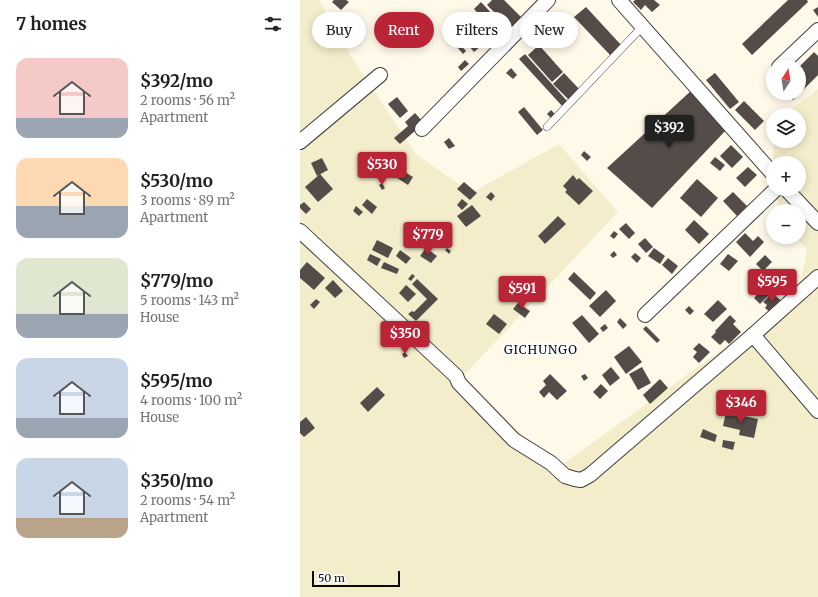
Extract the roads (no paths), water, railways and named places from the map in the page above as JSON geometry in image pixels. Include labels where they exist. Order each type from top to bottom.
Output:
[{"type":"street","points":[[422,129],[548,0]]},
{"type":"street","points":[[619,0],[766,166]]},
{"type":"street","points":[[786,60],[818,30]]},
{"type":"street","points":[[300,142],[380,75]]},
{"type":"street","points":[[645,315],[769,196]]},
{"type":"street","points":[[793,196],[818,223]]},
{"type":"street","points":[[300,232],[456,376],[459,383],[514,440],[551,464],[565,476],[581,480],[590,475],[818,277]]},
{"type":"street","points":[[753,335],[818,411]]},
{"type":"lane","points":[[547,127],[642,27]]},
{"type":"district","name":"GICHUNGO","points":[[541,349]]}]
